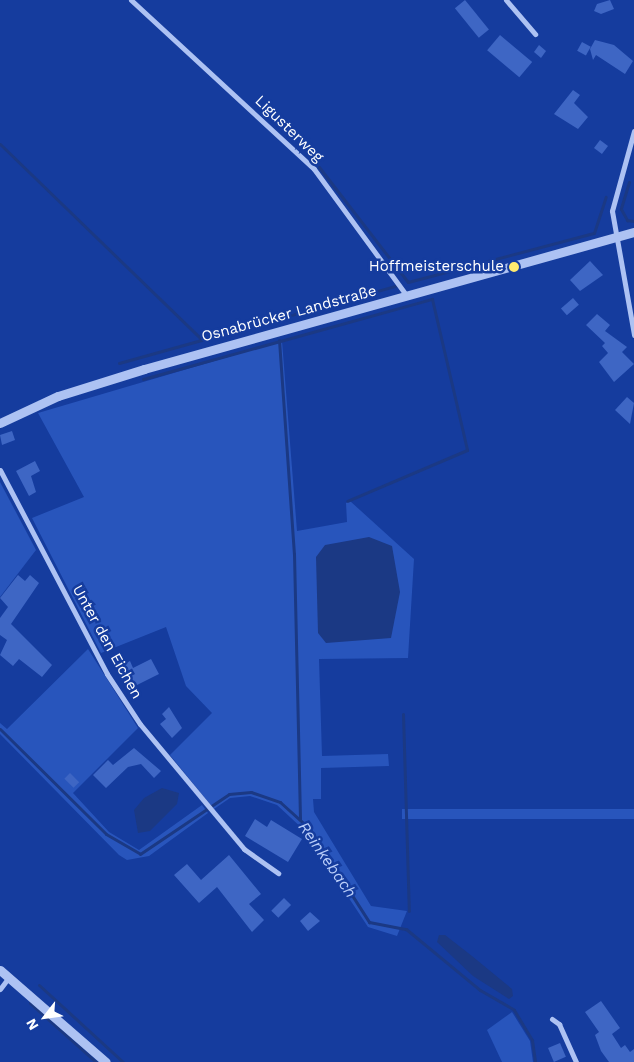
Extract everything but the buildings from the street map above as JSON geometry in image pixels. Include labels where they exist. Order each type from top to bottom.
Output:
[{"type":"street","name":"Ligusterweg","points":[[131,0],[314,169],[407,296]]},
{"type":"street","points":[[506,0],[535,34]]},
{"type":"street","points":[[634,131],[612,211],[634,335]]},
{"type":"street","name":"Osnabrücker Landstraße","points":[[0,423],[58,396],[134,371],[617,240],[634,232]]},
{"type":"street","name":"Osnabrücker Landstraße","points":[[617,240],[634,239]]},
{"type":"street","name":"Unter den Eichen","points":[[0,470],[107,674],[140,724],[244,849],[278,873]]},
{"type":"street","points":[[0,970],[106,1062]]},
{"type":"street","points":[[0,989],[9,977]]},
{"type":"street","points":[[552,1019],[559,1024],[576,1062]]},
{"type":"shaded area","points":[[282,341],[297,531],[347,522],[346,503],[350,501],[414,559],[408,658],[319,659],[322,756],[388,754],[389,766],[321,768],[321,799],[313,799],[314,812],[371,906],[407,911],[397,936],[368,927],[304,830],[277,805],[250,796],[230,798],[214,809],[170,755],[212,713],[186,686],[166,627],[101,653],[32,518],[84,497],[38,413]]},
{"type":"shaded area","points":[[0,482],[36,550],[0,597]]},
{"type":"shaded area","points":[[369,537],[392,546],[400,592],[391,638],[326,643],[318,633],[316,557],[325,545]]},
{"type":"shaded area","points":[[88,649],[138,728],[73,793],[109,832],[139,850],[202,805],[208,813],[149,856],[127,860],[119,855],[0,734],[0,723],[7,729]]},
{"type":"shaded area","points":[[162,788],[179,793],[177,804],[150,831],[138,833],[134,810],[144,798]]},
{"type":"shaded area","points":[[402,809],[634,809],[634,819],[402,819]]},
{"type":"shaded area","points":[[439,935],[445,935],[472,956],[512,989],[513,996],[509,999],[473,976],[437,942]]},
{"type":"shaded area","points":[[512,1012],[530,1041],[533,1062],[502,1062],[487,1030]]},
{"type":"waterway","points":[[0,144],[200,338]]},
{"type":"waterway","points":[[319,167],[408,282],[594,233],[606,197]]},
{"type":"waterway","points":[[629,182],[621,209],[627,220],[634,221]]},
{"type":"waterway","points":[[119,363],[395,286]]},
{"type":"waterway","points":[[143,379],[432,299],[467,450],[347,501]]},
{"type":"waterway","points":[[279,340],[294,554],[300,819]]},
{"type":"waterway","points":[[403,714],[409,911]]},
{"type":"waterway","name":"Reinkebach","points":[[0,729],[106,834],[140,854],[229,794],[251,792],[280,802],[309,828],[369,922],[406,929],[480,990],[514,1010],[532,1040],[535,1062]]},
{"type":"waterway","points":[[39,985],[123,1062]]},
{"type":"waterway","points":[[30,1003],[96,1062]]},
{"type":"place","name":"Hoffmeisterschule","points":[[514,267]]}]
